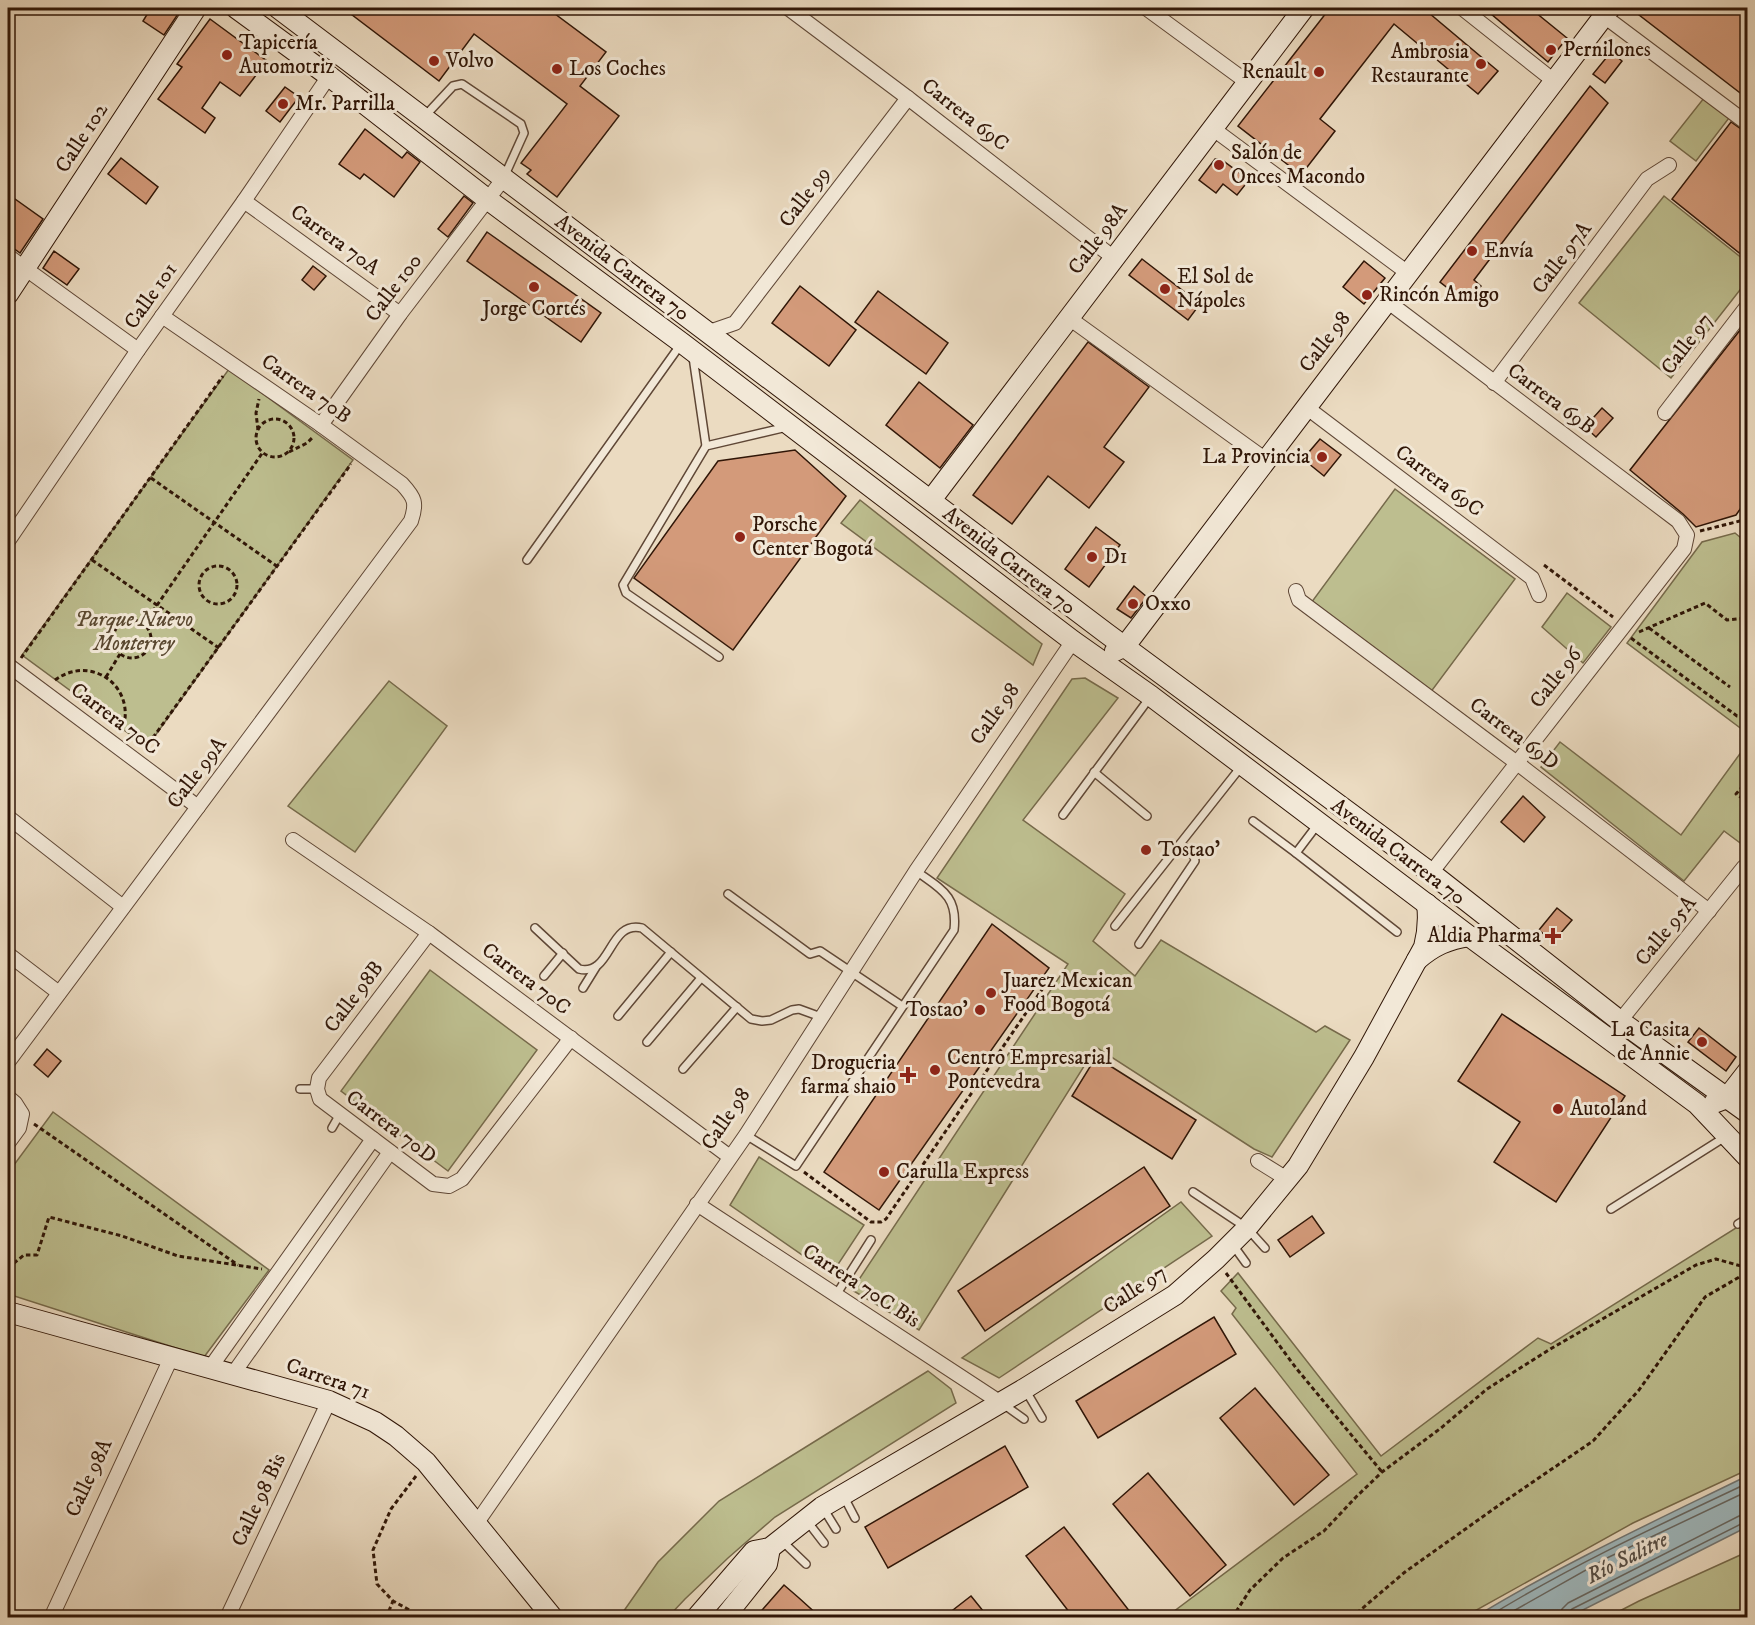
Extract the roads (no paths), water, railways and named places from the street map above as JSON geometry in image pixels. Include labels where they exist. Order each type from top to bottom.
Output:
[{"type":"street","name":"Calle 102","points":[[8,294],[196,8]]},
{"type":"street","name":"Avenida Carrera 70","points":[[237,8],[329,76],[487,199],[687,346],[1073,641],[1151,696],[1469,936],[1697,1104],[1748,1158]]},
{"type":"street","name":"Avenida Carrera 70","points":[[278,8],[1125,646],[1431,873],[1620,1021],[1748,1113]]},
{"type":"street","name":"Carrera 69C","points":[[788,8],[1114,258]]},
{"type":"street","points":[[1146,8],[1247,82]]},
{"type":"street","name":"Calle 98A","points":[[931,500],[1304,8]]},
{"type":"street","points":[[1462,8],[1554,81]]},
{"type":"street","points":[[1607,12],[1748,124]]},
{"type":"street","name":"Calle 98","points":[[1125,646],[1607,12]]},
{"type":"street","name":"Calle 101","points":[[8,541],[329,76]]},
{"type":"street","name":"Calle 99","points":[[735,323],[908,98]]},
{"type":"street","points":[[1212,128],[1408,273]]},
{"type":"street","name":"Calle 97A","points":[[1494,383],[1647,179],[1669,165]]},
{"type":"street","name":"Calle 100","points":[[318,430],[400,314],[504,178]]},
{"type":"street","name":"Carrera 70A","points":[[244,201],[400,314]]},
{"type":"street","points":[[8,256],[138,350]]},
{"type":"street","name":"Carrera 69B","points":[[1387,301],[1678,521],[1687,535]]},
{"type":"street","name":"Calle 97","points":[[1665,413],[1748,305]]},
{"type":"street","name":"Carrera 70B","points":[[162,316],[232,363],[318,430],[402,484],[410,493],[416,507]]},
{"type":"street","points":[[1068,318],[1266,460]]},
{"type":"street","points":[[687,346],[692,335],[697,332],[728,352],[734,351],[735,323],[709,332]]},
{"type":"street","name":"Carrera 69C","points":[[1306,407],[1532,578],[1539,595]]},
{"type":"street","name":"Calle 99A","points":[[8,1062],[411,521],[416,507]]},
{"type":"street","name":"Calle 96","points":[[1431,873],[1684,549],[1687,535]]},
{"type":"street","name":"Carrera 69D","points":[[1296,591],[1299,600],[1517,763],[1709,911]]},
{"type":"street","points":[[1073,641],[1109,651],[1116,651],[1125,646]]},
{"type":"street","name":"Calle 98","points":[[476,1524],[746,1135],[916,871],[1073,641]]},
{"type":"street","name":"Carrera 70C","points":[[10,667],[198,807]]},
{"type":"street","points":[[8,817],[123,907]]},
{"type":"street","name":"Carrera 70C","points":[[293,840],[429,933],[730,1157]]},
{"type":"street","name":"Calle 95A","points":[[1620,1021],[1743,867]]},
{"type":"street","name":"Calle 97","points":[[696,1617],[754,1551],[775,1544],[822,1507],[1001,1403],[1175,1295],[1216,1259],[1247,1228],[1298,1166],[1364,1057],[1424,947],[1429,919],[1427,904]]},
{"type":"street","name":"Calle 98B","points":[[317,1089],[319,1078],[429,933]]},
{"type":"street","name":"Calle 97","points":[[1418,960],[1428,950],[1441,943],[1469,936]]},
{"type":"street","points":[[8,954],[58,993]]},
{"type":"street","name":"Carrera 70D","points":[[317,1089],[320,1099],[433,1184],[449,1186],[462,1179],[571,1038]]},
{"type":"street","points":[[1697,1104],[1707,1105],[1727,1098],[1748,1071]]},
{"type":"street","points":[[8,1097],[22,1114],[20,1128],[8,1143]]},
{"type":"street","points":[[210,1368],[373,1139]]},
{"type":"street","points":[[233,1374],[390,1152]]},
{"type":"street","points":[[1258,1161],[1287,1179]]},
{"type":"street","name":"Carrera 70C Bis","points":[[697,1204],[1001,1403]]},
{"type":"street","name":"Carrera 71","points":[[9,1317],[329,1401],[375,1422],[396,1436],[426,1462],[553,1617]]},
{"type":"street","name":"Calle 98A","points":[[51,1617],[171,1358]]},
{"type":"street","name":"Calle 98 Bis","points":[[227,1617],[329,1401]]},
{"type":"street","name":"Calle 97","points":[[724,1617],[767,1564],[775,1544]]},
{"type":"lane","points":[[423,117],[453,86],[462,84],[521,124],[524,133],[504,178]]},
{"type":"lane","points":[[687,346],[706,446],[623,585],[623,589],[718,657]]},
{"type":"lane","points":[[527,560],[687,346]]},
{"type":"lane","points":[[706,446],[792,426]]},
{"type":"lane","points":[[1063,815],[1151,696]]},
{"type":"lane","points":[[1115,926],[1242,766]]},
{"type":"lane","points":[[1094,772],[1147,816]]},
{"type":"lane","points":[[1253,821],[1397,932]]},
{"type":"lane","points":[[1296,853],[1319,823]]},
{"type":"lane","points":[[1139,944],[1195,861],[1194,856],[1181,844]]},
{"type":"lane","points":[[746,1135],[796,1166],[954,930],[956,917],[947,894],[916,871]]},
{"type":"lane","points":[[728,894],[810,954],[820,951],[902,1006]]},
{"type":"lane","points":[[583,988],[624,930],[633,926],[642,927],[751,1019],[771,1020],[799,1009],[821,1017]]},
{"type":"lane","points":[[535,928],[579,969],[587,971],[596,967]]},
{"type":"lane","points":[[618,1016],[671,952]]},
{"type":"lane","points":[[544,976],[563,953]]},
{"type":"lane","points":[[647,1042],[701,978]]},
{"type":"lane","points":[[683,1070],[737,1007]]},
{"type":"lane","points":[[300,1089],[317,1089]]},
{"type":"lane","points":[[332,1128],[340,1114]]},
{"type":"lane","points":[[1611,1209],[1727,1136]]},
{"type":"lane","points":[[1193,1192],[1247,1228],[1265,1248]]},
{"type":"lane","points":[[1738,1224],[1748,1218]]},
{"type":"lane","points":[[836,1295],[871,1240]]},
{"type":"lane","points":[[1232,1243],[1245,1263]]},
{"type":"lane","points":[[1024,1389],[1042,1418]]},
{"type":"lane","points":[[1001,1403],[1024,1419]]},
{"type":"lane","points":[[843,1495],[855,1518]]},
{"type":"lane","points":[[822,1507],[836,1529]]},
{"type":"lane","points":[[806,1519],[824,1543]]},
{"type":"lane","points":[[775,1544],[806,1563]]},
{"type":"water","name":"Río Salitre","points":[[1747,1476],[1747,1527],[1569,1617],[1475,1617],[1575,1561]]},
{"type":"place","name":"Pernilones","points":[[1551,50]]},
{"type":"place","name":"Tapicería Automotriz","points":[[227,55]]},
{"type":"place","name":"Volvo","points":[[434,61]]},
{"type":"place","name":"Ambrosia Restaurante","points":[[1481,64]]},
{"type":"place","name":"Los Coches","points":[[557,69]]},
{"type":"place","name":"Renault","points":[[1319,72]]},
{"type":"place","name":"Mr. Parrilla","points":[[283,104]]},
{"type":"place","name":"Salón de Onces Macondo","points":[[1219,165]]},
{"type":"place","name":"Envía","points":[[1472,251]]},
{"type":"place","name":"Jorge Cortés","points":[[534,287]]},
{"type":"place","name":"El Sol de Nápoles","points":[[1165,289]]},
{"type":"place","name":"Rincón Amigo","points":[[1367,295]]},
{"type":"place","name":"La Provincia","points":[[1322,457]]},
{"type":"place","name":"Porsche Center Bogotá","points":[[740,537]]},
{"type":"place","name":"D1","points":[[1092,557]]},
{"type":"place","name":"Oxxo","points":[[1133,604]]},
{"type":"place","name":"Tostao’","points":[[1146,850]]},
{"type":"place","name":"Aldia Pharma","points":[[1553,936]]},
{"type":"place","name":"Juarez Mexican Food Bogotá","points":[[991,993]]},
{"type":"place","name":"Tostao'","points":[[980,1010]]},
{"type":"place","name":"La Casita de Annie","points":[[1702,1042]]},
{"type":"place","name":"Centro Empresarial Pontevedra","points":[[935,1070]]},
{"type":"place","name":"Drogueria farma shaio","points":[[908,1075]]},
{"type":"place","name":"Autoland","points":[[1558,1109]]},
{"type":"place","name":"Carulla Express","points":[[884,1172]]},
{"type":"park label","name":"Parque Nuevo Monterrey","points":[[134,632]]}]
